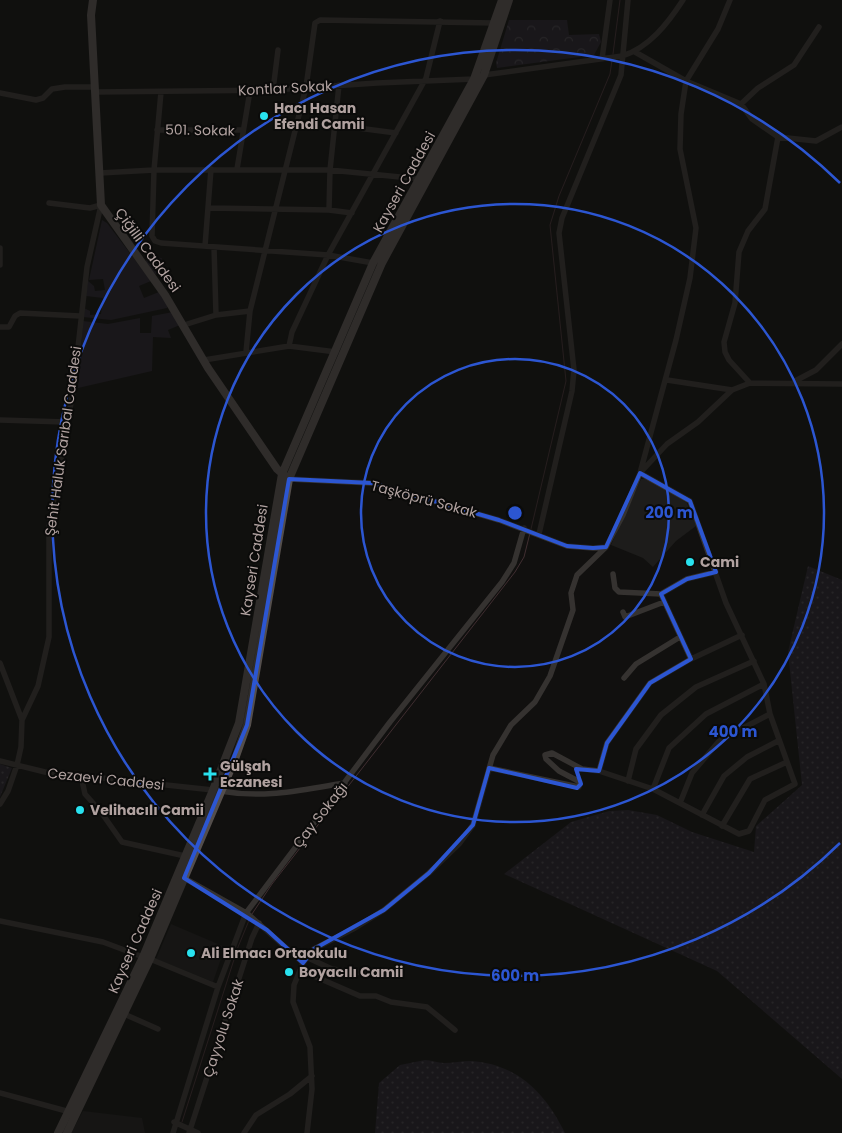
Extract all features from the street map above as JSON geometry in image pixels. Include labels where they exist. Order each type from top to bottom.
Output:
[{"type":"main road","name":"Çiğilli Caddesi","points":[[93,0],[91,15],[102,205],[184,325],[204,360],[286,476]]},
{"type":"main road","name":"Kayseri Caddesi","points":[[67,1133],[124,1014],[185,856],[235,759],[247,725],[286,476],[373,263],[474,79],[502,0]]},
{"type":"main road","name":"Kayseri Caddesi","points":[[286,476],[382,263],[484,75],[510,0]]},
{"type":"main road","name":"Kayseri Caddesi","points":[[58,1133],[147,958],[184,878],[217,791]]},
{"type":"street","points":[[602,59],[610,0]]},
{"type":"street","points":[[539,534],[572,391],[574,370],[559,233],[562,218],[621,75],[628,0]]},
{"type":"street","points":[[683,0],[651,40],[635,52],[686,81],[741,104],[752,119],[778,137],[816,141],[842,127]]},
{"type":"street","points":[[307,1133],[312,1090],[310,1042],[293,1002],[293,991],[306,957],[314,949],[355,928],[384,910],[459,844],[473,825],[493,755],[512,725],[534,702],[550,676],[573,610],[571,593],[577,575],[606,547],[623,515],[640,473],[667,380],[690,278],[696,228],[680,149],[681,114],[686,81],[718,29],[730,0]]},
{"type":"street","points":[[246,352],[250,311],[306,87],[313,27],[316,22],[440,21],[494,23]]},
{"type":"street","points":[[289,346],[292,332],[328,255],[375,173],[424,81],[440,21]]},
{"type":"street","points":[[741,104],[758,88],[794,66],[819,27]]},
{"type":"street","points":[[273,90],[278,50]]},
{"type":"street","name":"Kontlar Sokak","points":[[0,93],[36,100],[43,98],[52,89],[65,87],[161,92],[250,91],[474,79],[484,75],[622,56],[635,52]]},
{"type":"street","points":[[329,210],[330,170],[339,85]]},
{"type":"street","points":[[236,169],[250,91]]},
{"type":"street","points":[[161,92],[154,170],[154,239],[161,243],[328,255],[373,263]]},
{"type":"street","points":[[334,125],[396,133]]},
{"type":"street","name":"501. Sokak","points":[[158,130],[243,130]]},
{"type":"street","points":[[750,383],[729,360],[725,352],[724,342],[735,303],[740,247],[748,231],[765,209],[778,137]]},
{"type":"street","points":[[100,173],[154,170],[330,170],[420,179]]},
{"type":"street","points":[[205,246],[211,170]]},
{"type":"street","points":[[48,203],[90,208],[102,205]]},
{"type":"street","name":"Şehit Haluk Sarıbal Caddesi","points":[[0,804],[8,791],[17,765],[21,747],[22,720],[38,686],[49,637],[50,526],[66,422],[73,392],[80,316],[87,267],[102,205]]},
{"type":"street","points":[[208,208],[329,210],[352,213]]},
{"type":"street","points":[[214,247],[216,315]]},
{"type":"street","points":[[0,248],[0,265]]},
{"type":"street","points":[[184,325],[216,315],[250,311]]},
{"type":"street","points":[[0,327],[10,327],[15,316],[20,313],[80,316]]},
{"type":"street","points":[[793,382],[816,370],[842,344]]},
{"type":"street","points":[[204,360],[289,346],[336,352]]},
{"type":"street","points":[[667,380],[732,390]]},
{"type":"street","points":[[640,473],[667,444],[698,422],[732,390],[750,383],[842,384]]},
{"type":"street","points":[[0,420],[66,422]]},
{"type":"street","points":[[489,768],[577,788],[580,786],[580,782],[559,772],[546,759],[546,755],[552,753],[582,769],[599,771],[654,790],[739,834],[749,831],[765,800],[795,784],[778,741],[764,684],[716,572],[690,501],[640,473]]},
{"type":"street","name":"Taşköprü Sokak","points":[[286,476],[372,484],[525,528],[567,546],[606,547]]},
{"type":"street","name":"Çay Sokağı","points":[[172,1133],[218,987],[247,914],[390,722],[502,582],[514,563],[525,528]]},
{"type":"street","points":[[613,574],[615,588],[619,592],[660,594],[688,579],[716,572]]},
{"type":"street","points":[[660,594],[691,659]]},
{"type":"street","points":[[622,612],[625,616],[664,602]]},
{"type":"street","points":[[599,771],[607,743],[650,683],[691,659],[742,635]]},
{"type":"street","points":[[624,678],[636,664],[680,637]]},
{"type":"street","points":[[628,781],[636,749],[661,715],[696,687],[754,661]]},
{"type":"street","points":[[0,662],[22,720]]},
{"type":"street","points":[[654,790],[669,748],[706,714],[764,684]]},
{"type":"street","points":[[680,803],[692,773],[720,740],[770,714]]},
{"type":"street","points":[[702,815],[724,776],[747,757],[778,741]]},
{"type":"street","name":"Cezaevi Caddesi","points":[[0,761],[45,772],[245,795],[265,796],[345,783]]},
{"type":"street","points":[[722,826],[750,779],[787,762]]},
{"type":"street","points":[[81,776],[85,794],[101,812],[122,842],[185,856]]},
{"type":"street","points":[[184,878],[247,914],[303,963]]},
{"type":"street","points":[[0,921],[103,942],[218,987]]},
{"type":"street","name":"Çayyolu Sokak","points":[[187,1129],[258,922]]},
{"type":"street","points":[[306,957],[332,970],[363,973]]},
{"type":"street","points":[[300,970],[360,996],[376,996],[392,1002],[427,1007],[455,1030]]},
{"type":"street","points":[[124,1014],[158,1028]]},
{"type":"street","points":[[244,1133],[256,1115],[290,1094],[312,1076]]},
{"type":"street","points":[[0,1094],[70,1112]]},
{"type":"street","points":[[175,1122],[198,1133]]},
{"type":"highlighted area","points":[[640,473],[690,501],[716,572],[687,579],[661,594],[691,659],[650,683],[607,743],[599,771],[576,769],[581,784],[577,788],[489,768],[473,825],[429,873],[384,910],[314,949],[303,963],[267,930],[184,878],[247,725],[289,479],[372,483],[499,520],[567,546],[593,548],[606,547]]},
{"type":"shaded area","points":[[648,478],[687,503],[696,526],[676,541],[653,567],[643,558],[611,545],[641,479]]},
{"type":"shaded area","name":"Ali Elmacı Ortaokulu","points":[[171,924],[225,947],[213,982],[156,959]]},
{"type":"shaded area","points":[[83,1111],[142,1118],[145,1133],[71,1133]]},
{"type":"green space","points":[[509,20],[567,20],[569,35],[599,34],[601,42],[594,55],[497,68],[496,63]]},
{"type":"green space","points":[[102,220],[107,223],[151,281],[139,286],[144,298],[159,292],[168,306],[167,308],[111,320],[83,317],[84,308],[90,311],[90,315],[101,314],[103,298],[86,296],[88,281],[94,286],[95,291],[105,290],[103,279],[89,280]]},
{"type":"green space","points":[[149,257],[162,258],[156,275],[145,262]]},
{"type":"green space","points":[[173,312],[180,325],[168,330],[171,338],[153,337],[152,371],[78,388],[83,321],[108,324],[140,318],[140,333],[151,333],[152,316]]},
{"type":"green space","points":[[808,566],[842,580],[842,1079],[717,971],[504,874],[571,822],[609,811],[628,810],[657,815],[692,832],[754,852],[756,826],[802,785],[788,652]]},
{"type":"green space","points":[[0,764],[12,768],[0,797]]},
{"type":"green space","points":[[425,1060],[444,1063],[471,1061],[488,1063],[503,1068],[516,1075],[539,1094],[549,1106],[565,1133],[375,1133],[379,1083],[400,1065]]},
{"type":"waterway","points":[[613,54],[620,0]]},
{"type":"waterway","points":[[531,529],[566,381],[550,225],[559,196],[610,74],[612,60]]},
{"type":"waterway","points":[[252,914],[272,884],[515,572],[524,557],[530,533]]},
{"type":"waterway","points":[[182,1122],[238,947],[250,918]]},
{"type":"place","name":"Hacı Hasan Efendi Camii","points":[[264,116]]},
{"type":"place","name":"Cami","points":[[690,562]]},
{"type":"place","name":"Gülşah Eczanesi","points":[[210,774]]},
{"type":"place","name":"Velihacılı Camii","points":[[80,810]]},
{"type":"place","name":"Ali Elmacı Ortaokulu","points":[[191,953]]},
{"type":"place","name":"Boyacılı Camii","points":[[289,972]]}]
